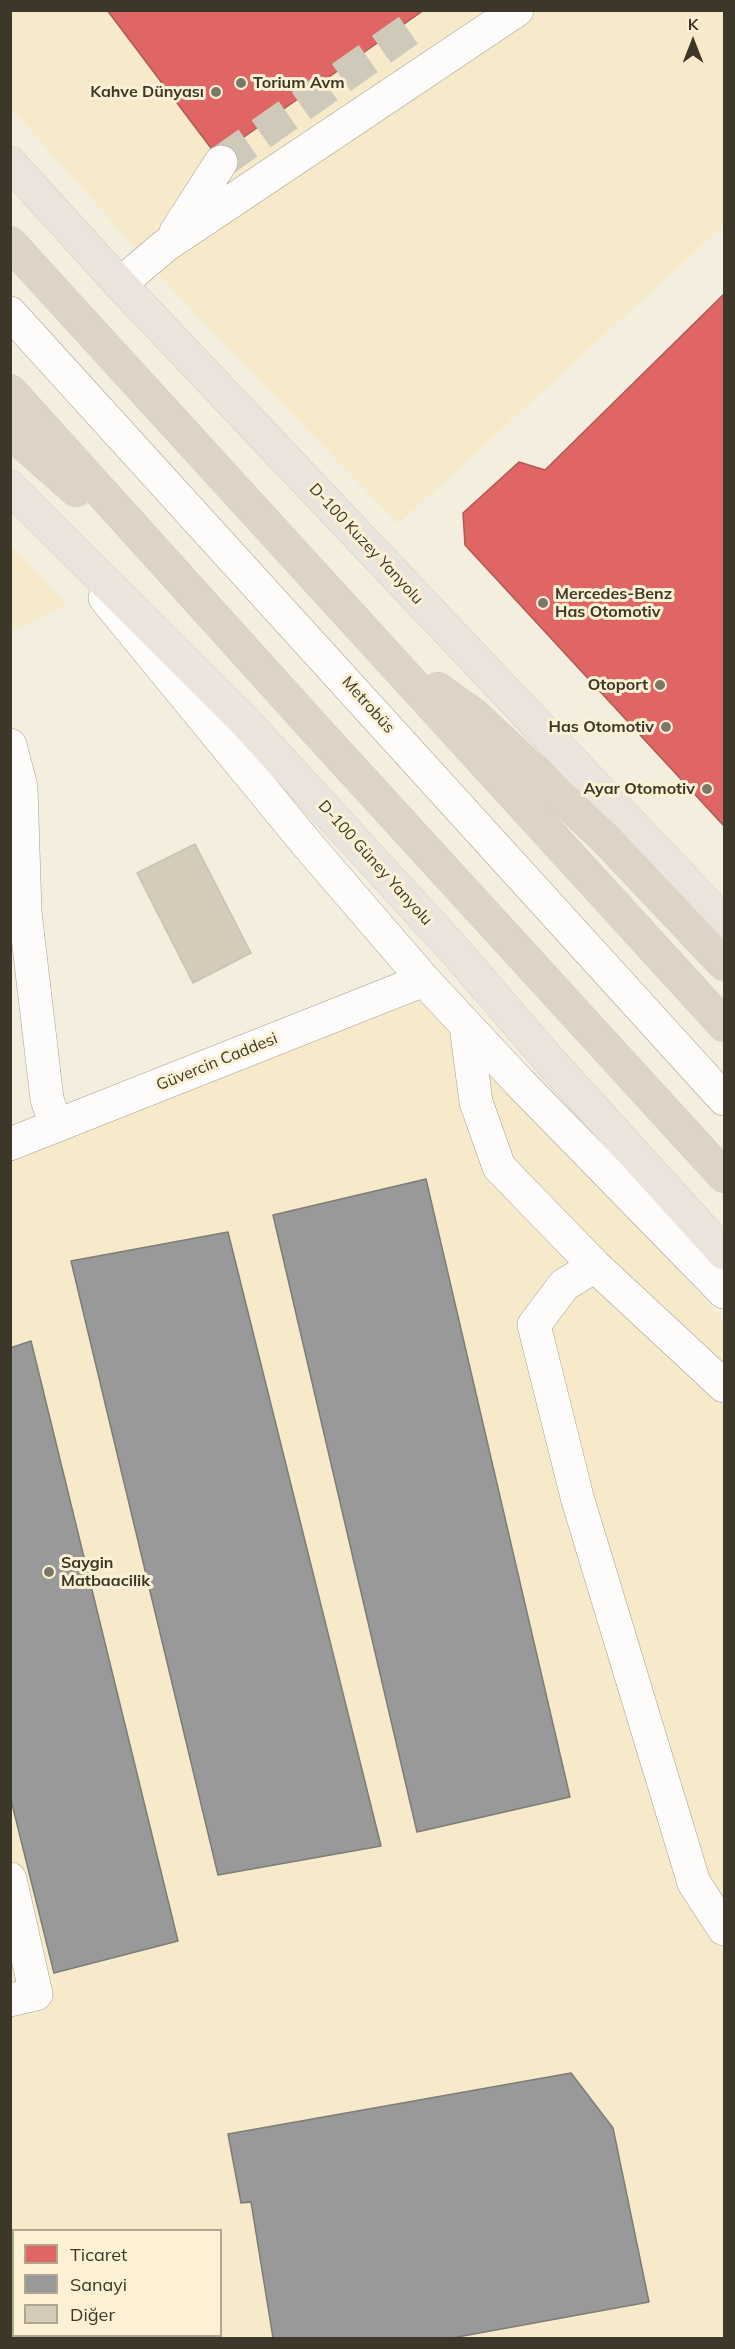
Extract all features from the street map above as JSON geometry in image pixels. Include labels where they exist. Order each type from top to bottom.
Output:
[{"type":"highway","points":[[10,243],[724,1025]]},
{"type":"highway","points":[[10,391],[724,1176]]},
{"type":"highway","points":[[10,432],[51,469],[163,561]]},
{"type":"highway","points":[[383,650],[474,715],[605,838],[724,964]]},
{"type":"main road","name":"D-100 Kuzey Yanyolu","points":[[10,163],[120,284],[724,921]]},
{"type":"main road","name":"D-100 Güney Yanyolu","points":[[10,487],[242,718],[458,954],[549,1060],[724,1253]]},
{"type":"street","points":[[120,284],[166,245],[517,10]]},
{"type":"street","points":[[166,245],[221,162]]},
{"type":"street","name":"Metrobüs","points":[[10,313],[724,1099]]},
{"type":"street","points":[[83,560],[106,600],[307,843],[424,980],[724,1292]]},
{"type":"street","points":[[10,745],[21,788],[26,912],[47,1099],[56,1126]]},
{"type":"street","name":"Güvercin Caddesi","points":[[10,1144],[424,980]]},
{"type":"street","points":[[466,1025],[476,1102],[498,1167],[595,1266],[724,1386]]},
{"type":"street","points":[[595,1266],[564,1285],[534,1325],[577,1497],[694,1883],[724,1929]]},
{"type":"street","points":[[10,1879],[36,1994],[10,2000]]},
{"type":"shaded area","points":[[10,11],[724,11],[724,225],[398,524],[171,288],[11,108]]},
{"type":"shaded area","points":[[11,544],[66,605],[10,631]]},
{"type":"shaded area","points":[[408,968],[724,1321],[724,2338],[11,2338],[11,1128]]},
{"type":"building: Ticaret","name":"Torium Avm","points":[[107,10],[424,10],[217,156]]},
{"type":"building: Ticaret","name":"Otoport","points":[[724,294],[724,826],[465,545],[463,513],[519,462],[545,470]]},
{"type":"building: Sanayi","points":[[426,1179],[570,1797],[417,1832],[273,1215]]},
{"type":"building: Sanayi","points":[[228,1232],[381,1846],[218,1875],[71,1261]]},
{"type":"building: Sanayi","name":"Saygin Matbaacilik","points":[[31,1341],[178,1941],[54,1973],[10,1796],[10,1348]]},
{"type":"building: Sanayi","points":[[571,2073],[613,2128],[649,2302],[452,2338],[273,2338],[251,2202],[241,2203],[228,2134]]},
{"type":"building: Diğer","points":[[195,844],[251,953],[193,983],[137,873]]},
{"type":"tunnel","points":[[221,162],[416,25]]},
{"type":"place","name":"Torium Avm","points":[[241,83]]},
{"type":"place","name":"Kahve Dünyası","points":[[216,92]]},
{"type":"place","name":"Mercedes-Benz Has Otomotiv","points":[[543,603]]},
{"type":"place","name":"Otoport","points":[[660,685]]},
{"type":"place","name":"Has Otomotiv","points":[[666,727]]},
{"type":"place","name":"Ayar Otomotiv","points":[[707,789]]},
{"type":"place","name":"Saygin Matbaacilik","points":[[49,1572]]}]
